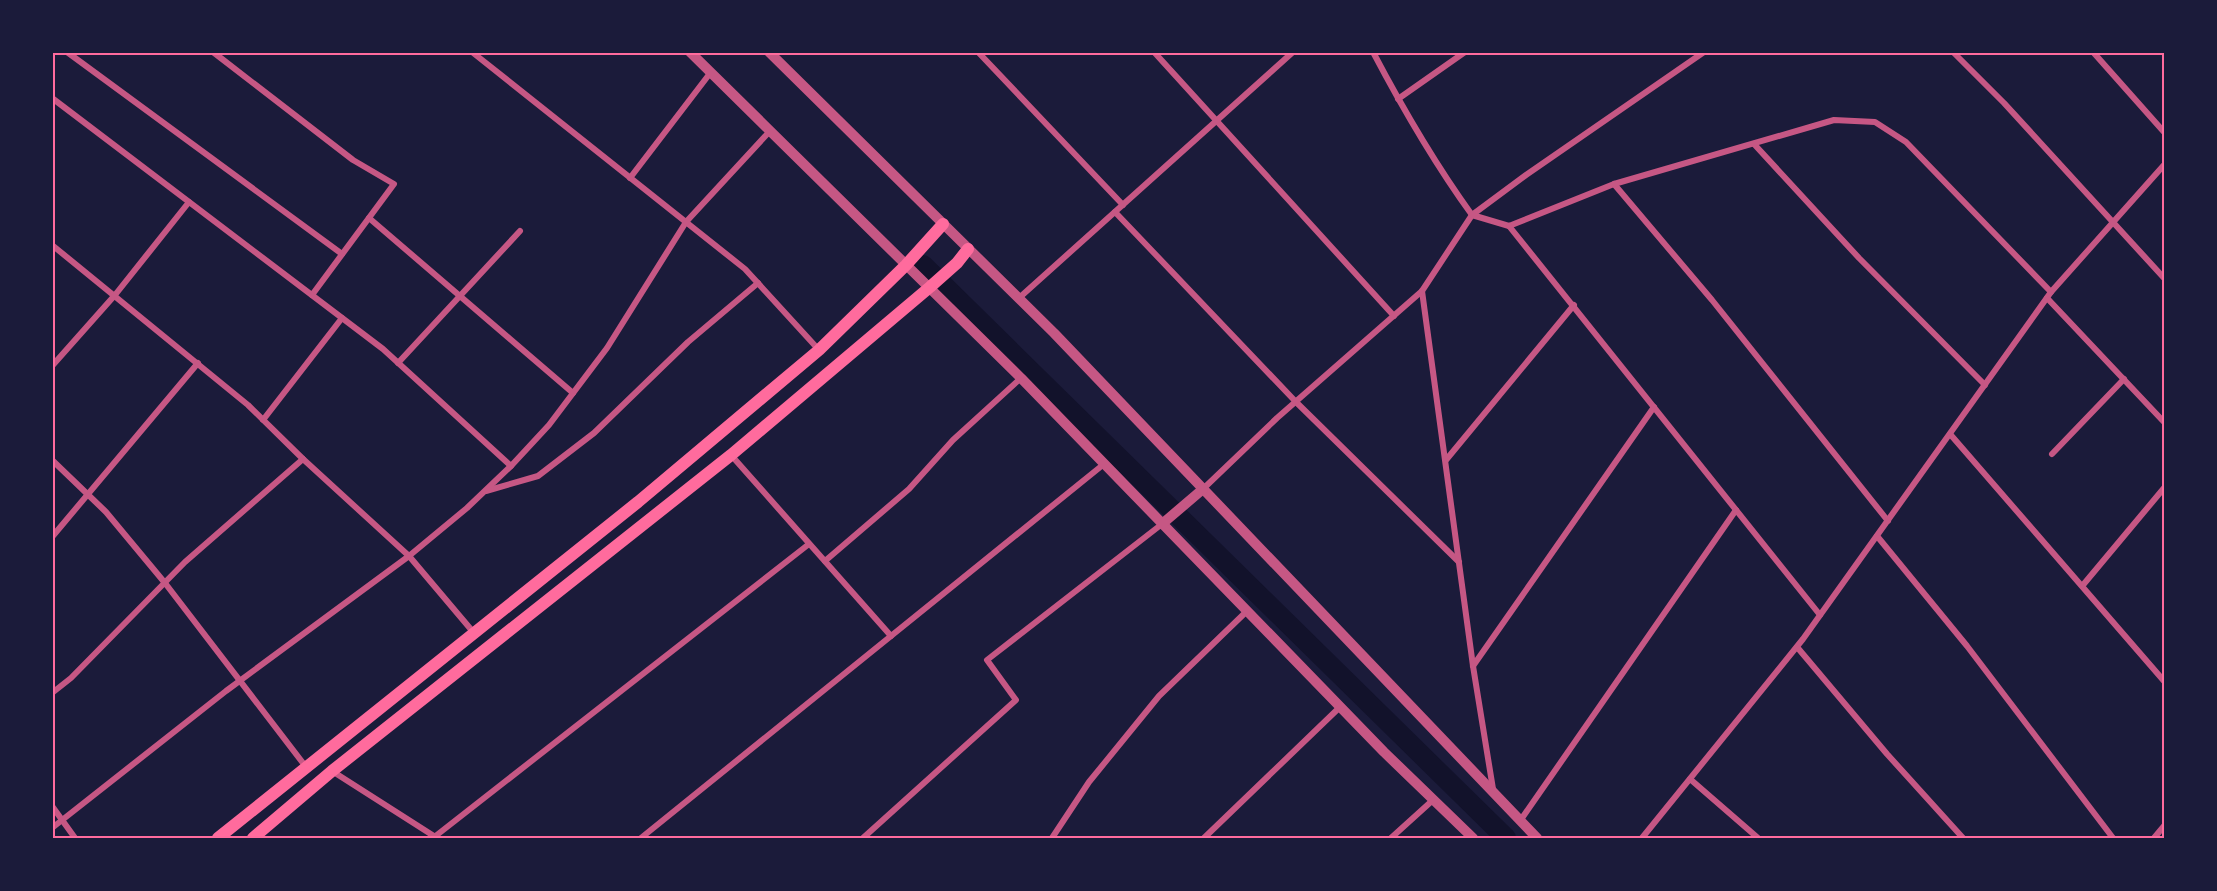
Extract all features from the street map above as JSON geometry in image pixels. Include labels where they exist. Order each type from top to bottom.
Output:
[{"type":"main road","points":[[218,838],[638,502],[819,350],[906,265],[943,224]]},
{"type":"main road","points":[[253,838],[332,771],[731,455],[957,264],[968,249]]},
{"type":"street","points":[[67,52],[342,254]]},
{"type":"street","points":[[213,52],[353,160],[394,184],[312,295]]},
{"type":"street","points":[[472,52],[745,269],[819,350]]},
{"type":"street","points":[[690,52],[1021,378],[1340,707],[1473,838]]},
{"type":"street","points":[[769,52],[1019,298],[1537,838]]},
{"type":"street","points":[[978,52],[1123,205]]},
{"type":"street","points":[[1154,52],[1394,316]]},
{"type":"street","points":[[1019,298],[1293,52]]},
{"type":"street","points":[[1373,52],[1398,99],[1453,189],[1472,215],[1509,226],[1820,615]]},
{"type":"street","points":[[1398,99],[1465,52]]},
{"type":"street","points":[[863,838],[1016,700],[987,660],[1162,523],[1422,291],[1472,215],[1704,52]]},
{"type":"street","points":[[1953,52],[2004,103],[2112,224],[2164,278]]},
{"type":"street","points":[[2093,52],[2164,132]]},
{"type":"street","points":[[630,178],[711,72]]},
{"type":"street","points":[[52,98],[342,318],[398,363],[511,466]]},
{"type":"street","points":[[1509,226],[1614,184],[1834,120],[1875,122],[1906,142],[2164,422]]},
{"type":"street","points":[[52,828],[240,681],[409,556],[511,466],[549,425],[607,348],[686,222],[770,131]]},
{"type":"street","points":[[1754,144],[1859,258],[1984,385]]},
{"type":"street","points":[[1642,838],[1797,647],[2049,295],[2164,165]]},
{"type":"street","points":[[1614,184],[1712,300],[1888,521]]},
{"type":"street","points":[[52,366],[115,295],[189,202]]},
{"type":"street","points":[[1115,212],[1296,402],[1459,562]]},
{"type":"street","points":[[369,218],[573,393]]},
{"type":"street","points":[[398,363],[520,231]]},
{"type":"street","points":[[52,245],[198,363],[263,420],[409,556],[474,633]]},
{"type":"street","points":[[485,491],[538,476],[594,433],[688,342],[758,283]]},
{"type":"street","points":[[1422,291],[1473,666],[1494,793]]},
{"type":"street","points":[[1446,460],[1574,305]]},
{"type":"street","points":[[263,420],[342,318]]},
{"type":"street","points":[[52,537],[198,363]]},
{"type":"street","points":[[825,561],[909,489],[953,440],[1021,378]]},
{"type":"street","points":[[2052,454],[2124,379]]},
{"type":"street","points":[[1473,666],[1654,407]]},
{"type":"street","points":[[1950,434],[2164,681]]},
{"type":"street","points":[[731,455],[891,636]]},
{"type":"street","points":[[52,693],[70,678],[185,562],[303,459]]},
{"type":"street","points":[[52,460],[106,512],[165,583],[306,767]]},
{"type":"street","points":[[641,838],[1104,464]]},
{"type":"street","points":[[2083,585],[2164,488]]},
{"type":"street","points":[[1520,820],[1736,510]]},
{"type":"street","points":[[1877,536],[1967,646],[2114,838]]},
{"type":"street","points":[[332,771],[435,838],[809,543]]},
{"type":"street","points":[[1052,838],[1089,782],[1159,696],[1247,611]]},
{"type":"street","points":[[1797,647],[1887,754],[1964,838]]},
{"type":"street","points":[[1204,838],[1340,707]]},
{"type":"street","points":[[1690,779],[1758,838]]},
{"type":"street","points":[[1391,838],[1433,800]]},
{"type":"street","points":[[52,806],[75,838]]},
{"type":"street","points":[[2154,838],[2164,826]]},
{"type":"waterway","points":[[923,265],[1506,838]]}]
